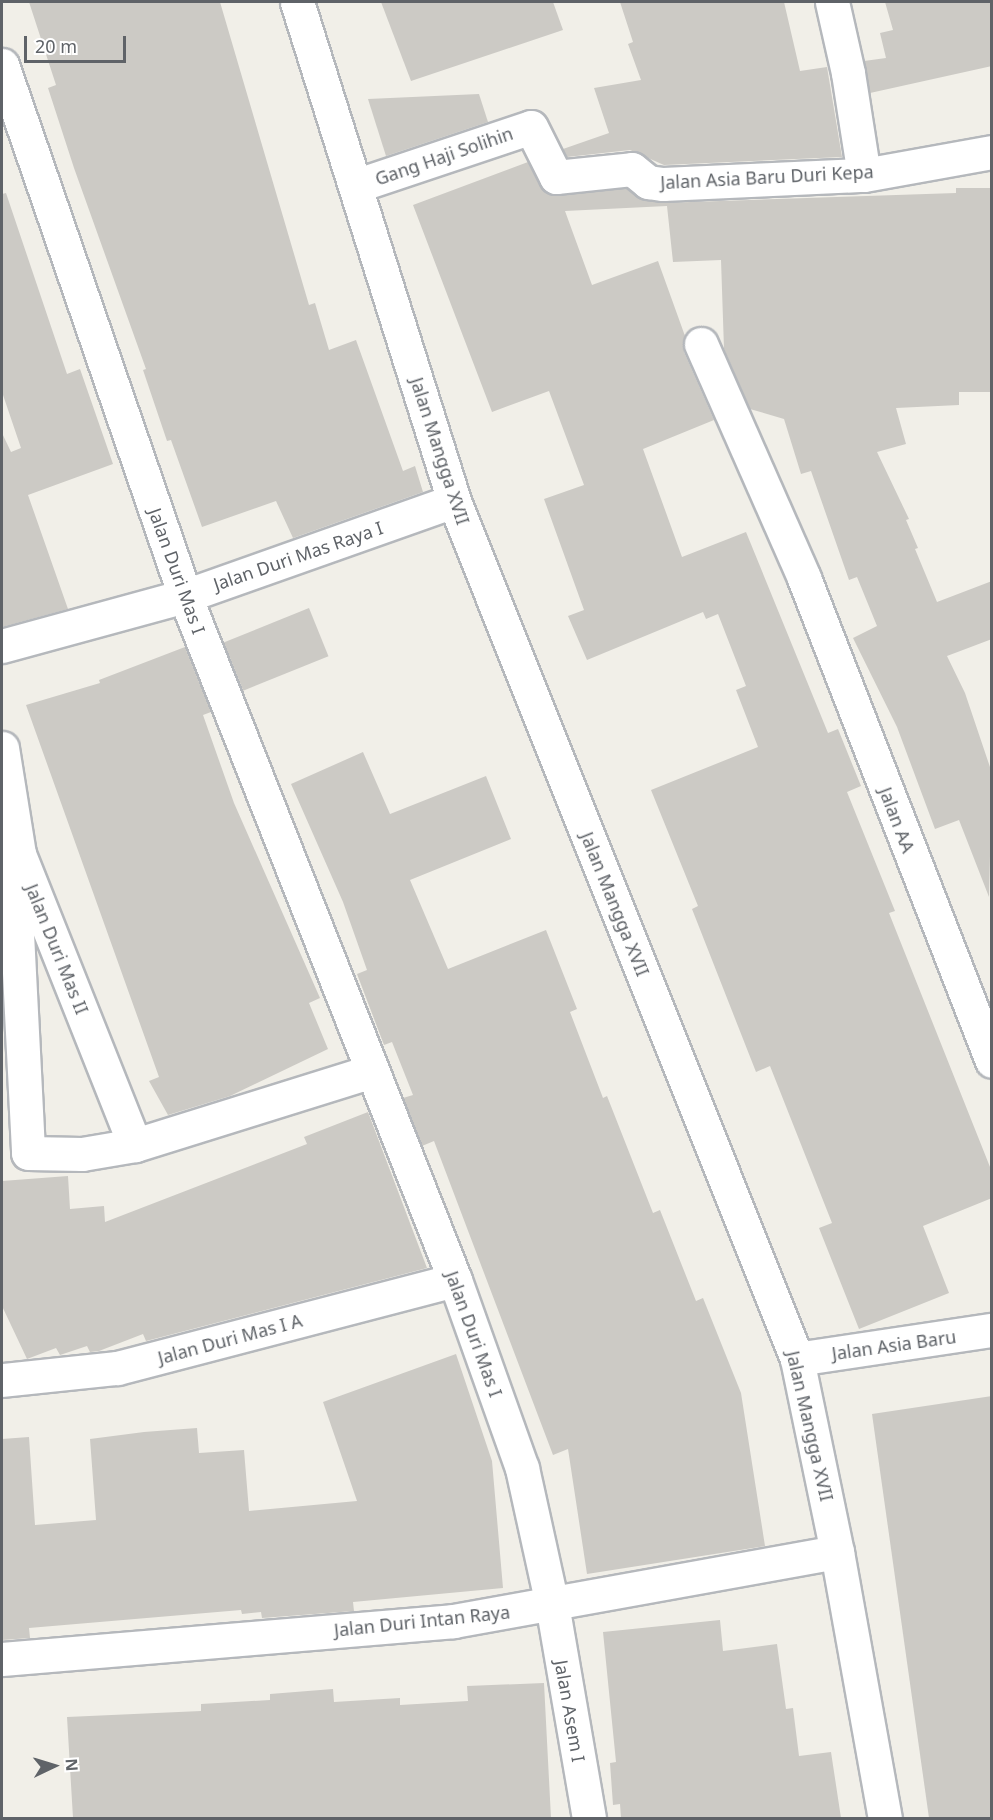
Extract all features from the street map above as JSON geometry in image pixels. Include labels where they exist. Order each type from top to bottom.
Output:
[{"type":"street","name":"Jalan Mangga XVII","points":[[297,2],[358,185],[454,501],[797,1359],[837,1552],[885,1818]]},
{"type":"street","points":[[832,2],[848,73],[864,175]]},
{"type":"street","name":"Jalan Duri Mas I","points":[[2,64],[185,596],[455,1280],[522,1468],[552,1604]]},
{"type":"street","name":"Gang Haji Solihin","points":[[358,185],[531,127]]},
{"type":"street","name":"Jalan Asia Baru Duri Kepa","points":[[531,127],[556,177],[632,169],[648,182],[864,175],[992,152]]},
{"type":"street","name":"Jalan AA","points":[[701,344],[804,578],[992,1061]]},
{"type":"street","name":"Jalan Duri Mas Raya I","points":[[2,646],[185,596],[454,501]]},
{"type":"street","name":"Jalan Duri Mas II","points":[[2,748],[20,854],[135,1145]]},
{"type":"street","points":[[20,854],[14,874],[25,1146],[34,1155],[82,1154],[135,1145],[372,1071]]},
{"type":"street","name":"Jalan Duri Mas I A","points":[[2,1380],[117,1368],[455,1280]]},
{"type":"street","name":"Jalan Asia Baru","points":[[797,1359],[992,1330]]},
{"type":"street","name":"Jalan Duri Intan Raya","points":[[2,1659],[453,1621],[837,1552]]},
{"type":"street","name":"Jalan Asem I","points":[[552,1604],[590,1818]]},
{"type":"building","points":[[29,2],[220,2],[309,305],[315,303],[329,350],[356,340],[403,471],[415,466],[423,492],[293,538],[276,501],[202,527],[171,440],[167,441],[143,370],[146,369],[74,168],[48,88],[56,85]]},
{"type":"building","points":[[381,2],[553,2],[563,30],[411,81]]},
{"type":"building","points":[[620,2],[784,2],[800,71],[827,67],[842,157],[664,165],[630,150],[567,157],[563,149],[609,133],[594,88],[641,80],[628,44],[633,42]]},
{"type":"building","points":[[885,2],[992,2],[992,66],[870,93],[864,61],[886,58],[880,33],[893,30]]},
{"type":"building","points":[[479,94],[488,122],[386,156],[368,99]]},
{"type":"building","points":[[528,162],[548,194],[626,188],[645,200],[661,203],[956,193],[956,188],[992,188],[992,392],[959,392],[959,405],[896,408],[906,444],[877,452],[909,519],[906,520],[918,548],[915,549],[937,602],[992,581],[992,639],[947,656],[965,693],[992,773],[989,897],[959,820],[935,829],[897,727],[853,638],[877,626],[857,577],[849,580],[811,471],[801,474],[784,419],[750,409],[724,349],[721,260],[673,262],[667,206],[565,211],[592,285],[658,261],[685,336],[684,352],[714,420],[643,449],[682,557],[746,532],[828,733],[838,729],[861,786],[847,792],[895,911],[889,913],[992,1172],[992,1198],[923,1226],[949,1293],[859,1329],[819,1228],[832,1223],[770,1066],[756,1072],[692,909],[698,906],[651,790],[758,747],[736,690],[746,686],[718,614],[706,619],[703,612],[587,660],[568,616],[584,610],[544,499],[584,485],[549,391],[492,412],[413,205]]},
{"type":"building","points":[[6,193],[67,374],[80,369],[113,464],[28,495],[68,609],[2,627],[2,433],[11,452],[21,448],[2,392],[2,194]]},
{"type":"building","points":[[309,608],[328,656],[243,691],[224,642]]},
{"type":"building","points":[[185,647],[211,712],[203,715],[234,803],[320,998],[309,1003],[328,1049],[230,1096],[168,1115],[149,1081],[159,1077],[26,705],[100,683],[99,680]]},
{"type":"building","points":[[363,752],[390,814],[486,776],[511,839],[410,880],[448,969],[546,930],[577,1009],[570,1012],[603,1098],[607,1096],[653,1213],[660,1210],[696,1301],[703,1298],[741,1393],[765,1546],[587,1574],[568,1449],[553,1455],[434,1141],[422,1146],[403,1098],[413,1095],[392,1042],[384,1045],[357,974],[367,970],[343,902],[291,784]]},
{"type":"building","points":[[368,1112],[427,1268],[146,1341],[143,1334],[99,1351],[90,1352],[87,1346],[60,1355],[56,1348],[27,1359],[2,1306],[2,1181],[68,1176],[70,1209],[104,1206],[105,1222],[307,1144],[304,1137]]},
{"type":"building","points":[[456,1354],[492,1461],[503,1588],[353,1602],[354,1611],[262,1618],[261,1612],[242,1614],[241,1610],[29,1628],[30,1638],[2,1640],[2,1439],[29,1437],[35,1525],[96,1520],[90,1439],[197,1428],[199,1453],[244,1450],[249,1511],[357,1501],[323,1402]]},
{"type":"building","points":[[992,1396],[992,1818],[929,1818],[872,1414]]},
{"type":"building","points":[[720,1620],[723,1651],[777,1644],[786,1709],[793,1708],[799,1756],[831,1752],[841,1818],[621,1818],[620,1804],[613,1805],[610,1763],[616,1762],[603,1632]]},
{"type":"building","points":[[544,1683],[551,1818],[73,1818],[67,1717],[201,1711],[201,1704],[270,1700],[270,1694],[333,1689],[334,1702],[400,1698],[400,1705],[468,1701],[467,1686]]}]
